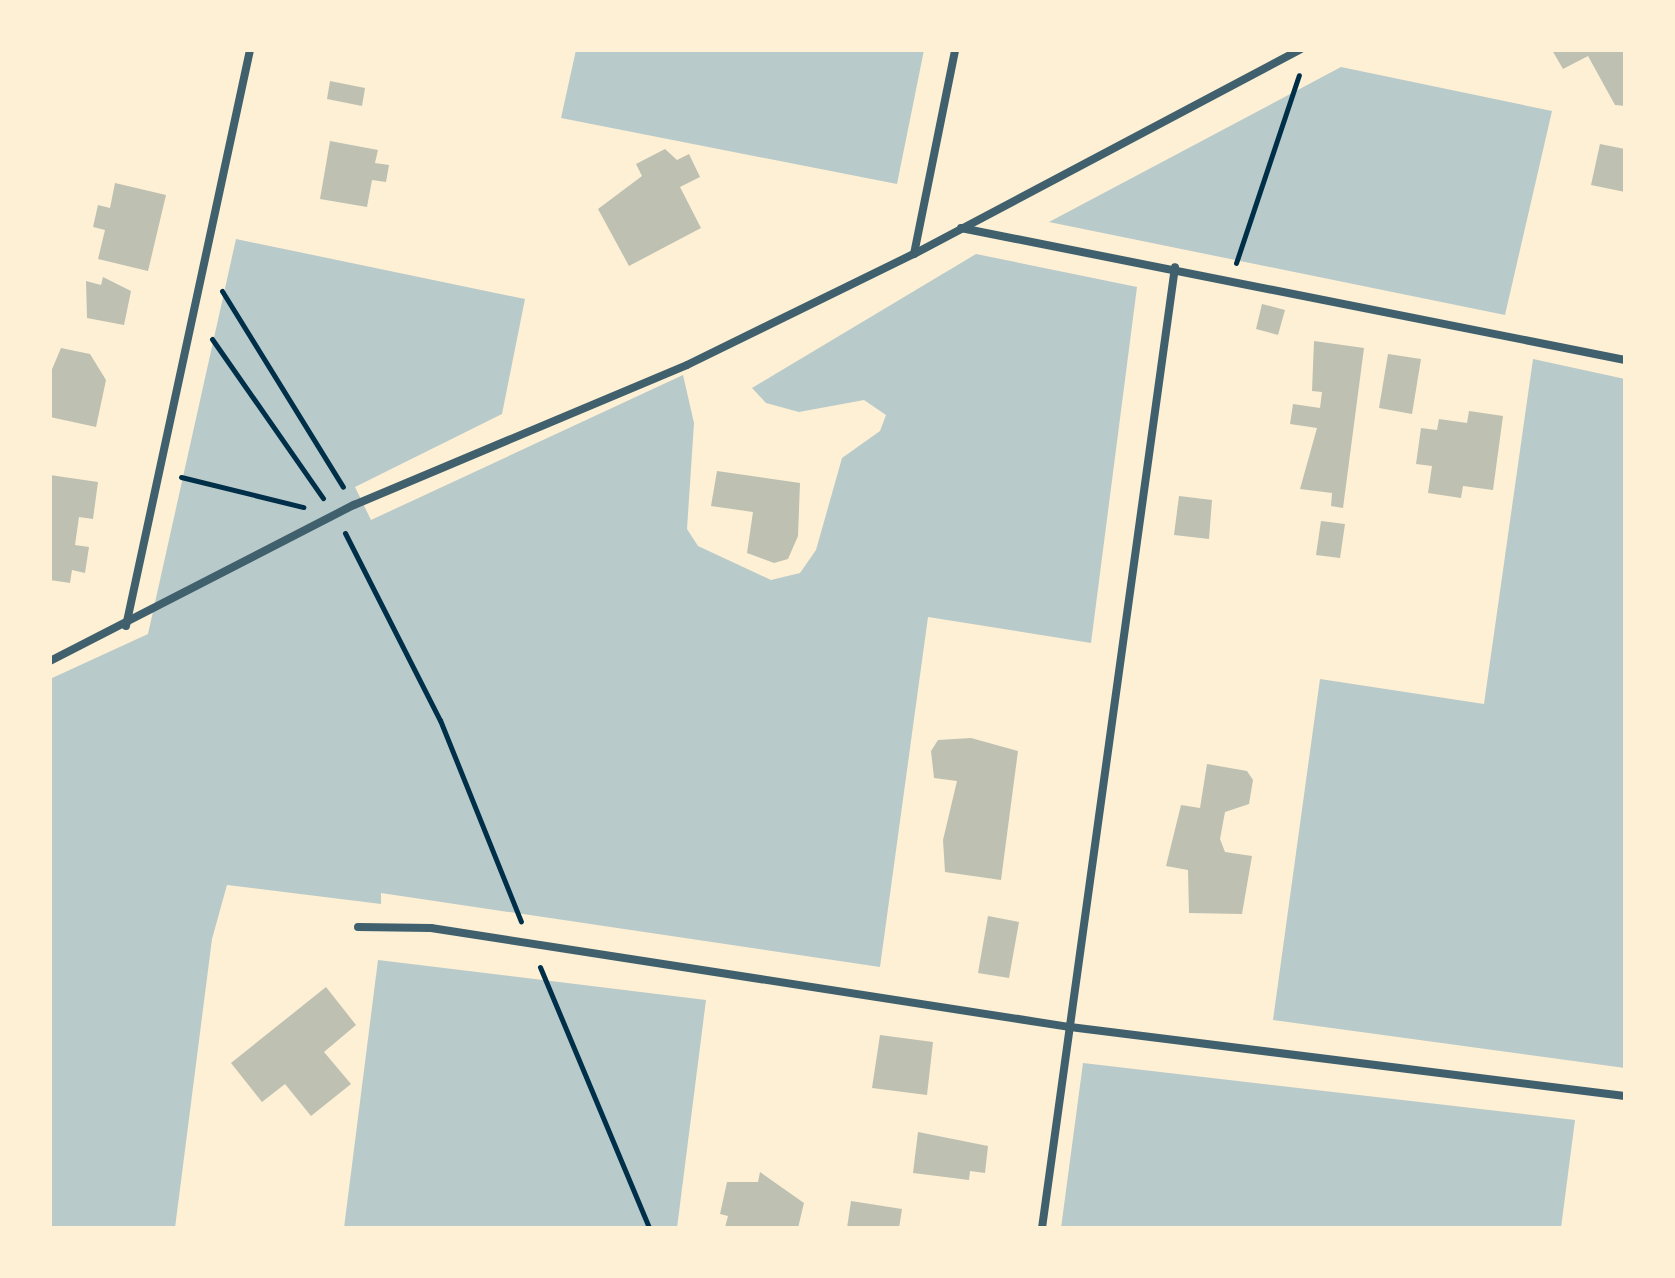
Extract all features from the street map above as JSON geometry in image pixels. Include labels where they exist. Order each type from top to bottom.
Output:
[{"type":"street","points":[[126,626],[250,50]]},
{"type":"street","points":[[914,254],[955,50]]},
{"type":"street","points":[[50,661],[126,626],[354,505],[687,365],[914,254],[1300,50]]},
{"type":"street","points":[[961,228],[1175,267],[1625,360]]},
{"type":"street","points":[[1042,1228],[1175,267]]},
{"type":"street","points":[[358,927],[431,928],[532,948],[1070,1027],[1625,1096]]},
{"type":"path","points":[[1231,279],[1303,63]]},
{"type":"path","points":[[205,263],[354,505]]},
{"type":"path","points":[[194,311],[335,514],[440,720],[649,1228]]},
{"type":"path","points":[[159,472],[335,514]]},
{"type":"shaded area","points":[[576,50],[924,50],[897,184],[561,118]]},
{"type":"shaded area","points":[[1341,67],[1552,111],[1505,315],[1049,222]]},
{"type":"shaded area","points":[[236,239],[525,299],[502,414],[355,487],[371,520],[683,375],[694,423],[687,529],[698,546],[771,580],[800,573],[816,550],[842,458],[880,431],[886,415],[864,400],[799,412],[766,403],[752,388],[976,254],[1137,287],[1091,643],[928,617],[880,967],[381,893],[381,904],[227,885],[212,939],[175,1228],[50,1228],[50,679],[148,634]]},
{"type":"shaded area","points":[[1533,359],[1625,379],[1625,1068],[1273,1020],[1320,679],[1484,704]]},
{"type":"shaded area","points":[[378,960],[706,1000],[677,1228],[344,1228]]},
{"type":"shaded area","points":[[1083,1063],[1575,1120],[1561,1228],[1061,1228]]},
{"type":"building","points":[[1552,50],[1625,50],[1625,106],[1615,105],[1588,56],[1563,69]]},
{"type":"building","points":[[330,81],[365,88],[362,106],[327,99]]},
{"type":"building","points":[[330,141],[378,150],[375,163],[389,165],[386,182],[372,180],[367,207],[320,199]]},
{"type":"building","points":[[1600,144],[1625,149],[1625,192],[1591,185]]},
{"type":"building","points":[[665,149],[677,160],[689,154],[700,177],[680,187],[701,228],[629,266],[598,209],[642,176],[636,164]]},
{"type":"building","points":[[115,183],[166,195],[148,271],[98,259],[105,230],[93,227],[98,205],[110,208]]},
{"type":"building","points":[[103,277],[131,291],[124,325],[87,318],[86,281],[101,285]]},
{"type":"building","points":[[1262,304],[1285,310],[1278,335],[1256,329]]},
{"type":"building","points":[[1314,341],[1364,348],[1343,508],[1331,506],[1332,493],[1300,489],[1317,428],[1290,424],[1293,404],[1320,408],[1322,392],[1312,391]]},
{"type":"building","points":[[61,348],[90,354],[106,380],[96,427],[50,417],[50,374]]},
{"type":"building","points":[[1388,354],[1421,359],[1412,414],[1379,408]]},
{"type":"building","points":[[1469,411],[1503,416],[1493,490],[1463,486],[1461,498],[1428,493],[1432,466],[1416,464],[1421,428],[1437,430],[1439,419],[1467,423]]},
{"type":"building","points":[[717,471],[800,483],[798,536],[788,559],[774,563],[747,553],[753,512],[711,506]]},
{"type":"building","points":[[50,475],[98,482],[93,519],[79,517],[75,545],[89,547],[85,573],[72,570],[70,583],[50,580]]},
{"type":"building","points":[[1179,496],[1212,500],[1209,539],[1174,535]]},
{"type":"building","points":[[1321,521],[1345,524],[1340,558],[1316,555]]},
{"type":"building","points":[[971,738],[1018,751],[1001,880],[945,872],[943,840],[957,781],[934,778],[931,751],[938,740]]},
{"type":"building","points":[[1207,764],[1247,771],[1253,780],[1249,804],[1225,812],[1220,839],[1225,852],[1252,856],[1242,914],[1189,913],[1188,870],[1166,866],[1181,805],[1200,808]]},
{"type":"building","points":[[988,916],[1019,922],[1009,978],[978,973]]},
{"type":"building","points":[[326,987],[356,1025],[324,1052],[351,1084],[311,1116],[285,1084],[262,1102],[231,1063]]},
{"type":"building","points":[[880,1035],[933,1042],[927,1095],[872,1088]]},
{"type":"building","points":[[918,1132],[988,1146],[985,1173],[970,1171],[969,1180],[913,1173]]},
{"type":"building","points":[[760,1172],[804,1203],[798,1228],[725,1227],[728,1216],[720,1214],[727,1182],[758,1182]]},
{"type":"building","points":[[851,1201],[902,1209],[899,1228],[847,1228]]}]
